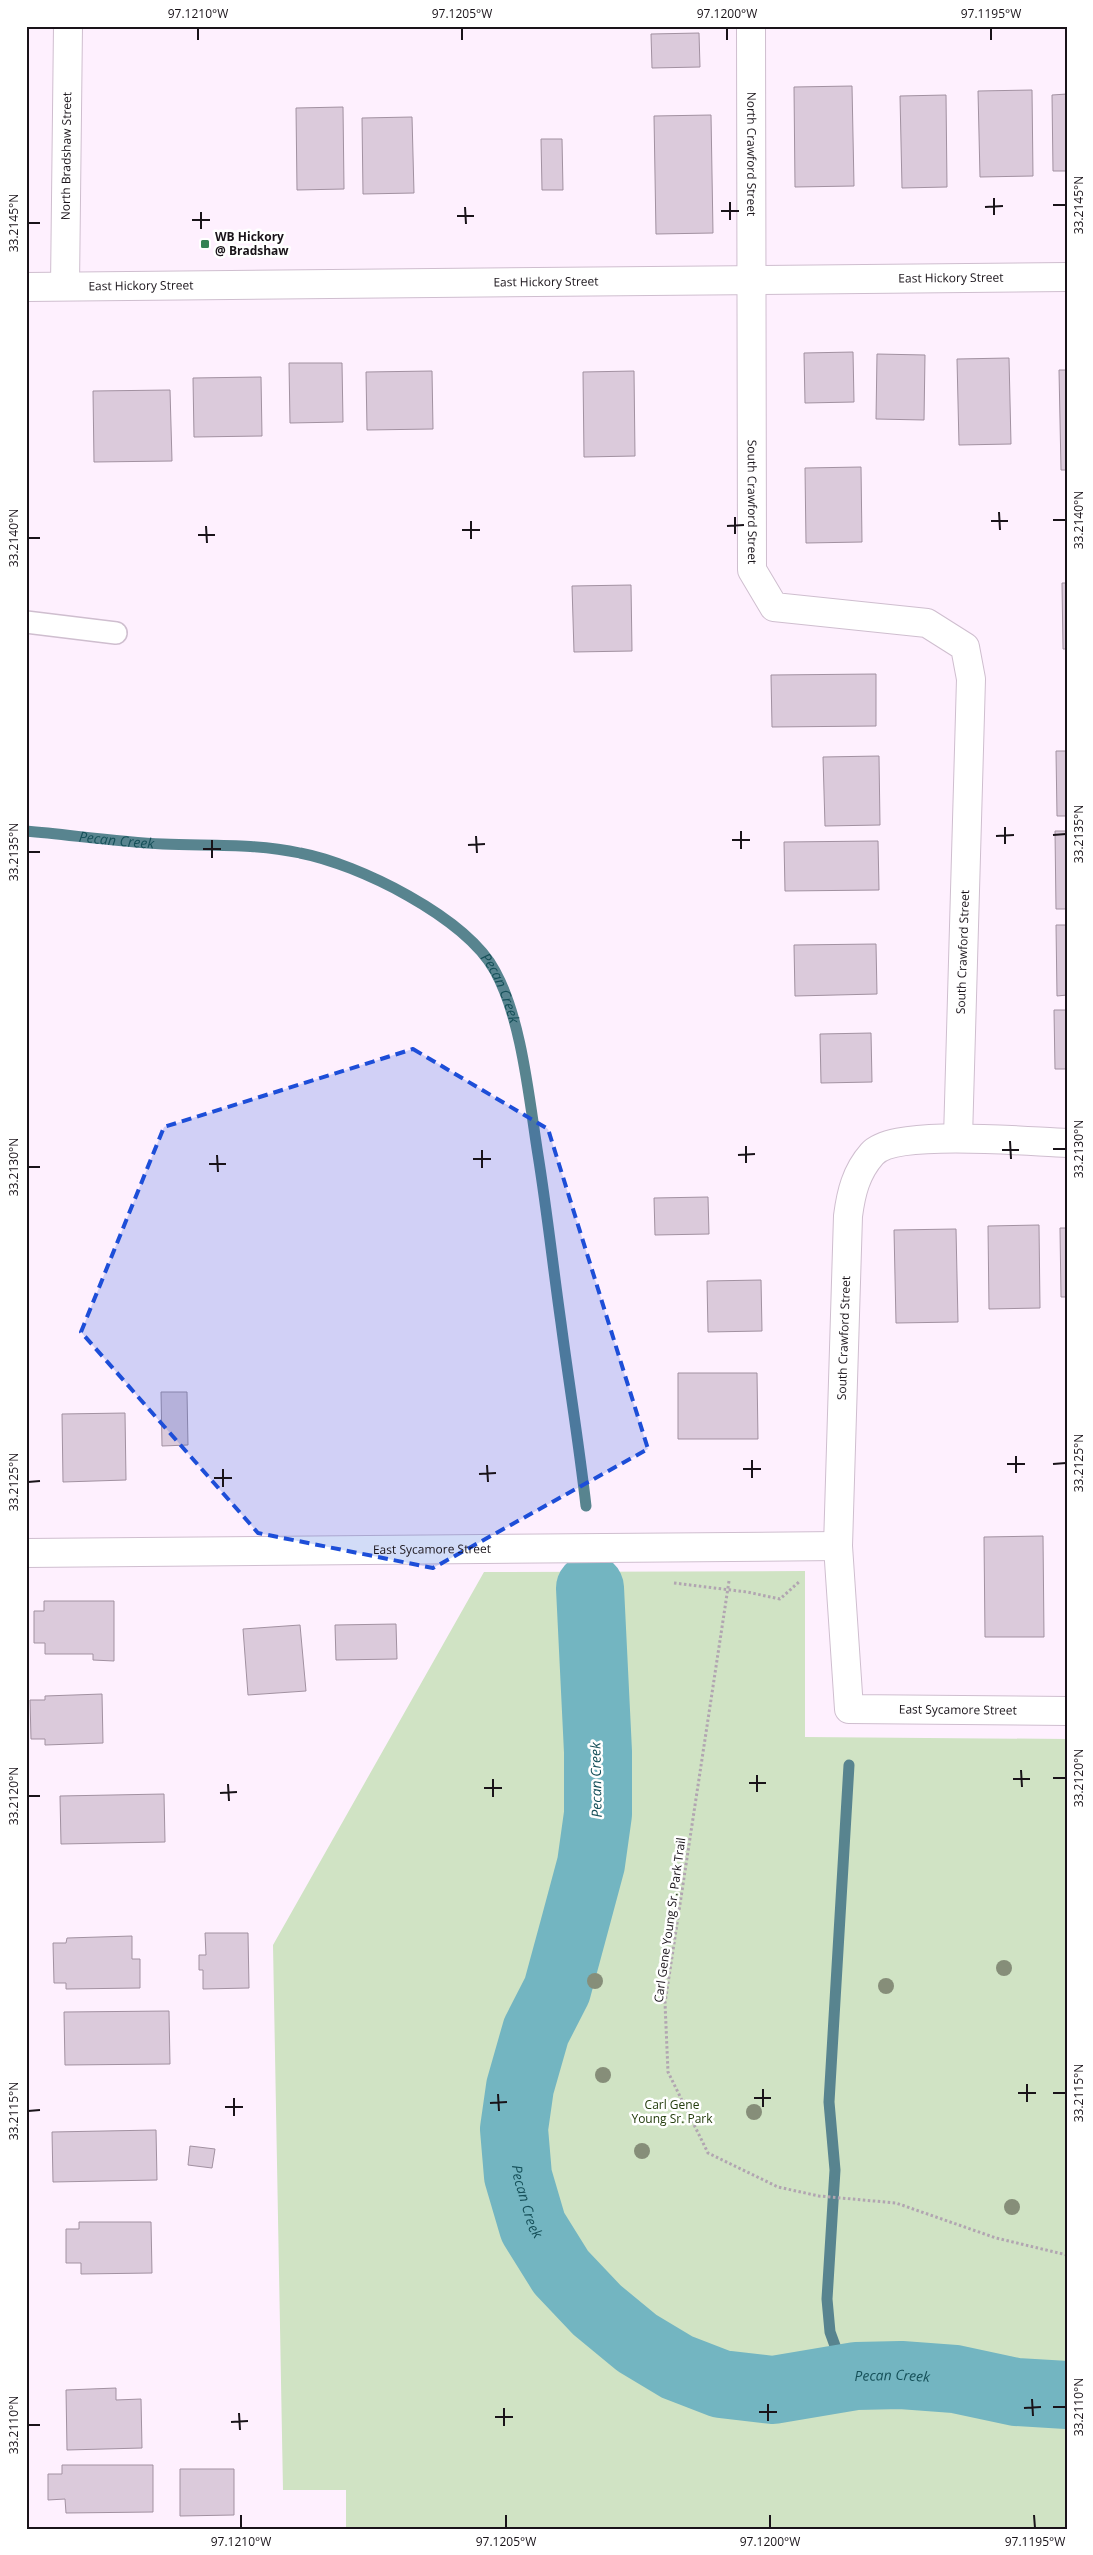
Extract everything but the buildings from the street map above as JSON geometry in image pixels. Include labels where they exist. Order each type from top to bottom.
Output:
[{"type":"street","name":"North Bradshaw Street","points":[[65,286],[68,26]]},
{"type":"street","name":"North Crawford Street","points":[[751,26],[752,280]]},
{"type":"street","name":"East Hickory Street","points":[[26,287],[1067,277]]},
{"type":"street","name":"South Crawford Street","points":[[752,280],[752,570],[774,607],[927,624],[965,647],[971,679],[958,1138],[910,1139],[873,1152],[852,1184],[848,1216],[838,1546],[849,1709]]},
{"type":"street","points":[[958,1138],[1067,1143]]},
{"type":"street","name":"East Sycamore Street","points":[[26,1553],[838,1546]]},
{"type":"street","name":"East Sycamore Street","points":[[849,1709],[1067,1711]]},
{"type":"lane","points":[[26,622],[116,633]]},
{"type":"path","name":"Carl Gene Young Sr. Park Trail","points":[[734,1547],[665,2003],[668,2072],[708,2153],[778,2188],[819,2196],[896,2203],[996,2238],[1067,2255]]},
{"type":"path","points":[[727,1590],[780,1599],[801,1580],[840,1579]]},
{"type":"highlighted area","points":[[413,1049],[548,1129],[648,1449],[433,1568],[258,1533],[81,1332],[164,1127]]},
{"type":"green space","name":"Carl Gene Young Sr. Park","points":[[805,1571],[805,1737],[1067,1739],[1067,2529],[346,2529],[346,2490],[283,2490],[273,1945],[484,1572]]},
{"type":"waterway","name":"Pecan Creek","points":[[26,831],[146,843],[232,845],[266,848],[324,859],[351,868],[408,896],[436,913],[460,931],[481,951],[495,971],[512,1013],[528,1085],[586,1506]]},
{"type":"waterway","name":"Pecan Creek","points":[[590,1588],[598,1752],[598,1814],[591,1864],[557,1990],[536,2031],[520,2087],[514,2129],[518,2176],[533,2227],[561,2272],[597,2310],[637,2343],[677,2367],[721,2384],[773,2390],[856,2376],[901,2375],[955,2379],[1016,2392],[1067,2395]]},
{"type":"waterway","points":[[849,1765],[829,2102],[835,2170],[827,2299],[830,2332],[838,2354],[856,2376]]},
{"type":"place","name":"WB Hickory @ Bradshaw","points":[[205,244]]}]
